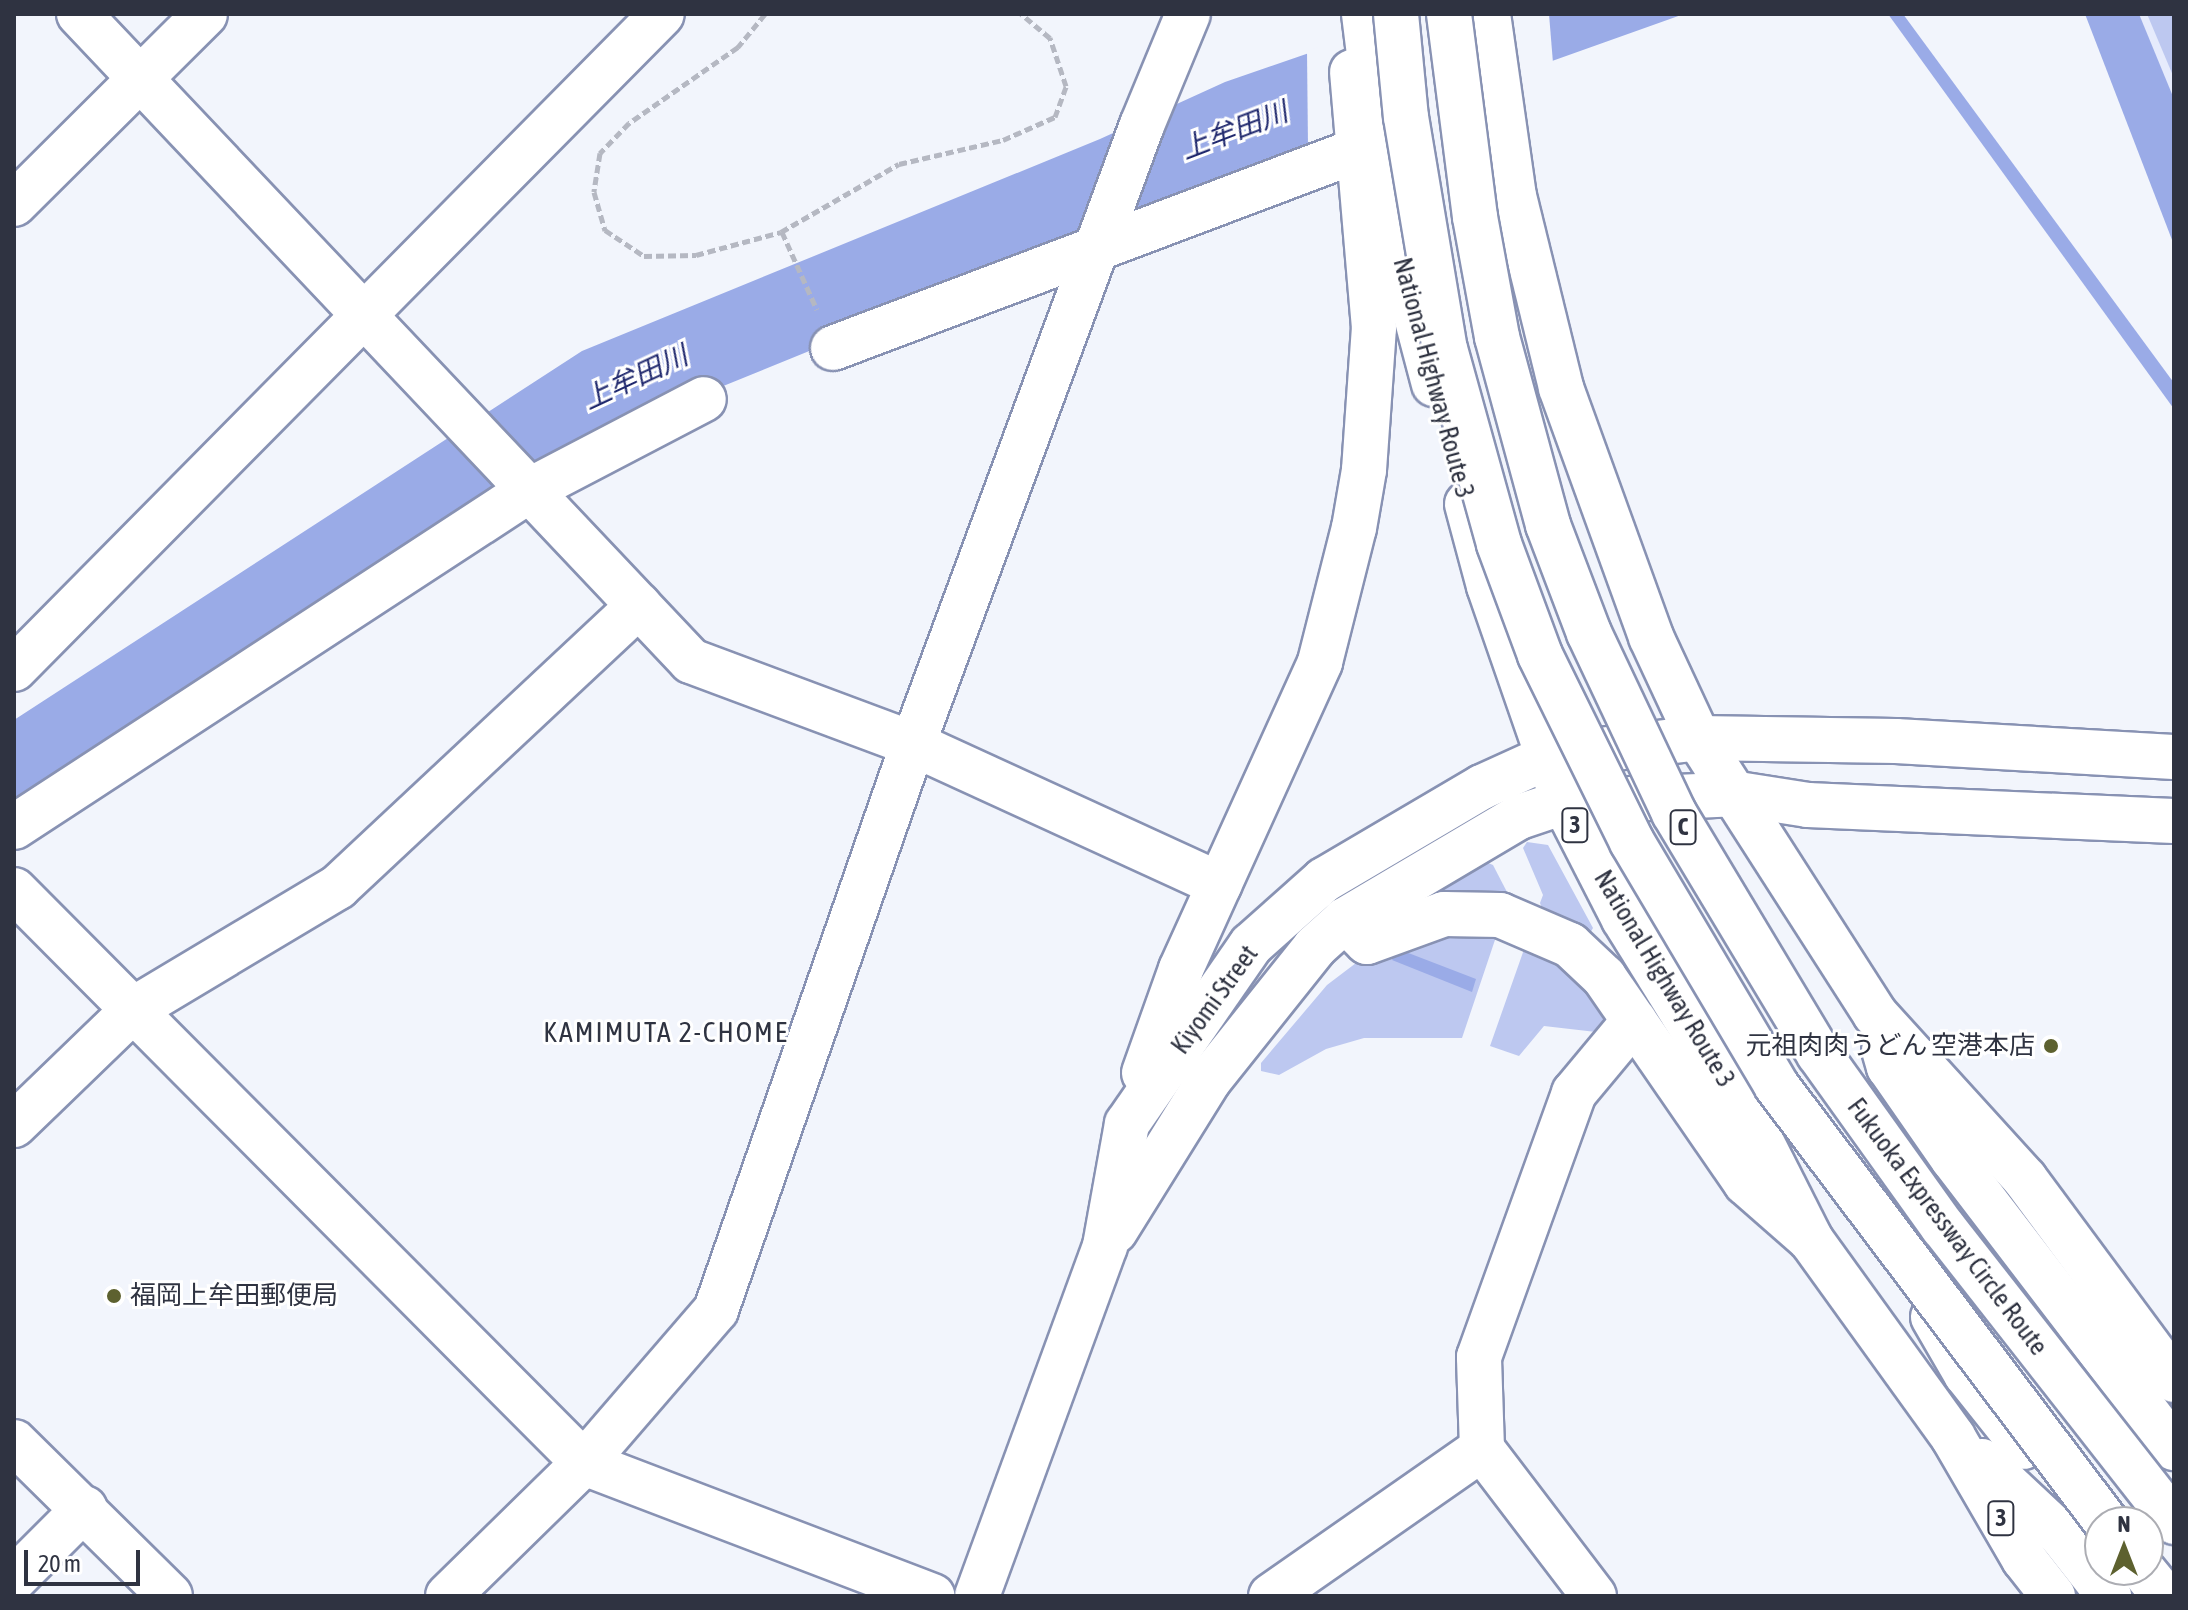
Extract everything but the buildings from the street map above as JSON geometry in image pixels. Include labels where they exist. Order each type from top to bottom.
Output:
[{"type":"main road","points":[[79,14],[691,661],[913,744],[1219,884]]},
{"type":"main road","points":[[14,204],[205,14]]},
{"type":"main road","points":[[14,669],[361,314],[662,14]]},
{"type":"main road","name":"Fukuoka Expressway Circle Route","points":[[1449,14],[1468,172],[1497,337],[1548,525],[1589,633],[1674,813],[1819,1054],[1943,1227],[2174,1522]]},
{"type":"main road","points":[[1488,14],[1514,196],[1561,388],[1651,637],[1698,738],[1738,794],[1875,1014],[2025,1179],[2174,1380]]},
{"type":"main road","points":[[448,1596],[584,1463],[716,1310],[913,744],[1100,246],[1142,125],[1187,15]]},
{"type":"main road","name":"Fukuoka Expressway Circle Route","points":[[1365,19],[1408,131],[1445,349],[1499,544],[1540,655],[1632,842],[1776,1085],[1900,1254],[2093,1506]]},
{"type":"main road","name":"National Highway Route 3","points":[[1365,19],[1363,140],[1389,214],[1489,586],[1564,802],[1624,919],[1758,1135],[1811,1240],[1953,1437],[2024,1559],[2053,1596]]},
{"type":"main road","points":[[827,335],[1100,246],[1363,140],[1374,328],[1354,528],[1320,662],[1181,969],[1127,1124]]},
{"type":"main road","points":[[14,827],[525,486],[704,399]]},
{"type":"main road","points":[[14,1125],[134,1009],[338,887],[639,605]]},
{"type":"main road","name":"Kiyomi Street","points":[[977,1596],[1105,1246],[1127,1124],[1251,945],[1324,880],[1492,782],[1550,756],[1698,738],[1896,741],[2174,757]]},
{"type":"main road","name":"Kiyomi Street","points":[[1105,1246],[1209,1080],[1315,947],[1345,920],[1519,817],[1564,802],[1738,794],[1808,805],[2174,821]]},
{"type":"main road","points":[[14,890],[584,1463],[932,1596]]},
{"type":"main road","points":[[1345,920],[1367,942],[1444,914],[1500,915],[1570,945],[1604,977],[1746,1183],[1811,1240]]},
{"type":"main road","points":[[1875,1014],[1889,1067],[2174,1448]]},
{"type":"main road","points":[[1594,1596],[1482,1449],[1479,1357],[1574,1093],[1634,1021]]},
{"type":"main road","points":[[1953,1437],[2061,1535],[2109,1596]]},
{"type":"main road","points":[[14,1442],[85,1508],[170,1596]]},
{"type":"main road","points":[[1271,1596],[1482,1449]]},
{"type":"main road","points":[[14,1579],[85,1508]]},
{"type":"path","points":[[765,14],[738,47],[629,123],[600,153],[594,192],[605,230],[644,256],[696,255],[781,232],[899,164],[1003,140],[1055,117],[1066,86],[1050,38],[1021,14]]},
{"type":"path","points":[[781,232],[827,335]]},
{"type":"shaded area","points":[[2128,14],[2174,14],[2174,153]]},
{"type":"shaded area","points":[[2147,14],[2174,14],[2174,78]]},
{"type":"shaded area","points":[[1527,842],[1548,845],[1593,928],[1589,935],[1545,916],[1540,903],[1543,895],[1523,848]]},
{"type":"shaded area","points":[[1486,862],[1493,865],[1508,894],[1504,899],[1440,897],[1437,890]]},
{"type":"shaded area","points":[[1499,928],[1462,1038],[1364,1038],[1326,1049],[1279,1075],[1261,1071],[1261,1063],[1327,985],[1356,963],[1403,940]]},
{"type":"shaded area","points":[[1528,938],[1568,960],[1602,1008],[1605,1023],[1596,1032],[1544,1026],[1519,1056],[1490,1046]]},
{"type":"water","name":"上牟田川","points":[[1422,14],[1684,14],[1308,148],[674,406],[14,810],[14,720],[582,351],[1100,139],[1225,82]]},
{"type":"water","points":[[1888,14],[1903,14],[2174,383],[2174,409]]},
{"type":"water","points":[[2085,14],[2139,14],[2174,99],[2174,245]]},
{"type":"water","points":[[1398,949],[1476,979],[1472,992],[1392,960]]},
{"type":"pier","points":[[1409,14],[1549,14],[1553,63],[1377,128],[1308,148],[1307,51]]},
{"type":"place","name":"元祖肉肉うどん 空港本店","points":[[2051,1046]]},
{"type":"place","name":"福岡上牟田郵便局","points":[[114,1296]]},
{"type":"district","name":"KAMIMUTA 2-CHOME","points":[[666,1032]]}]
